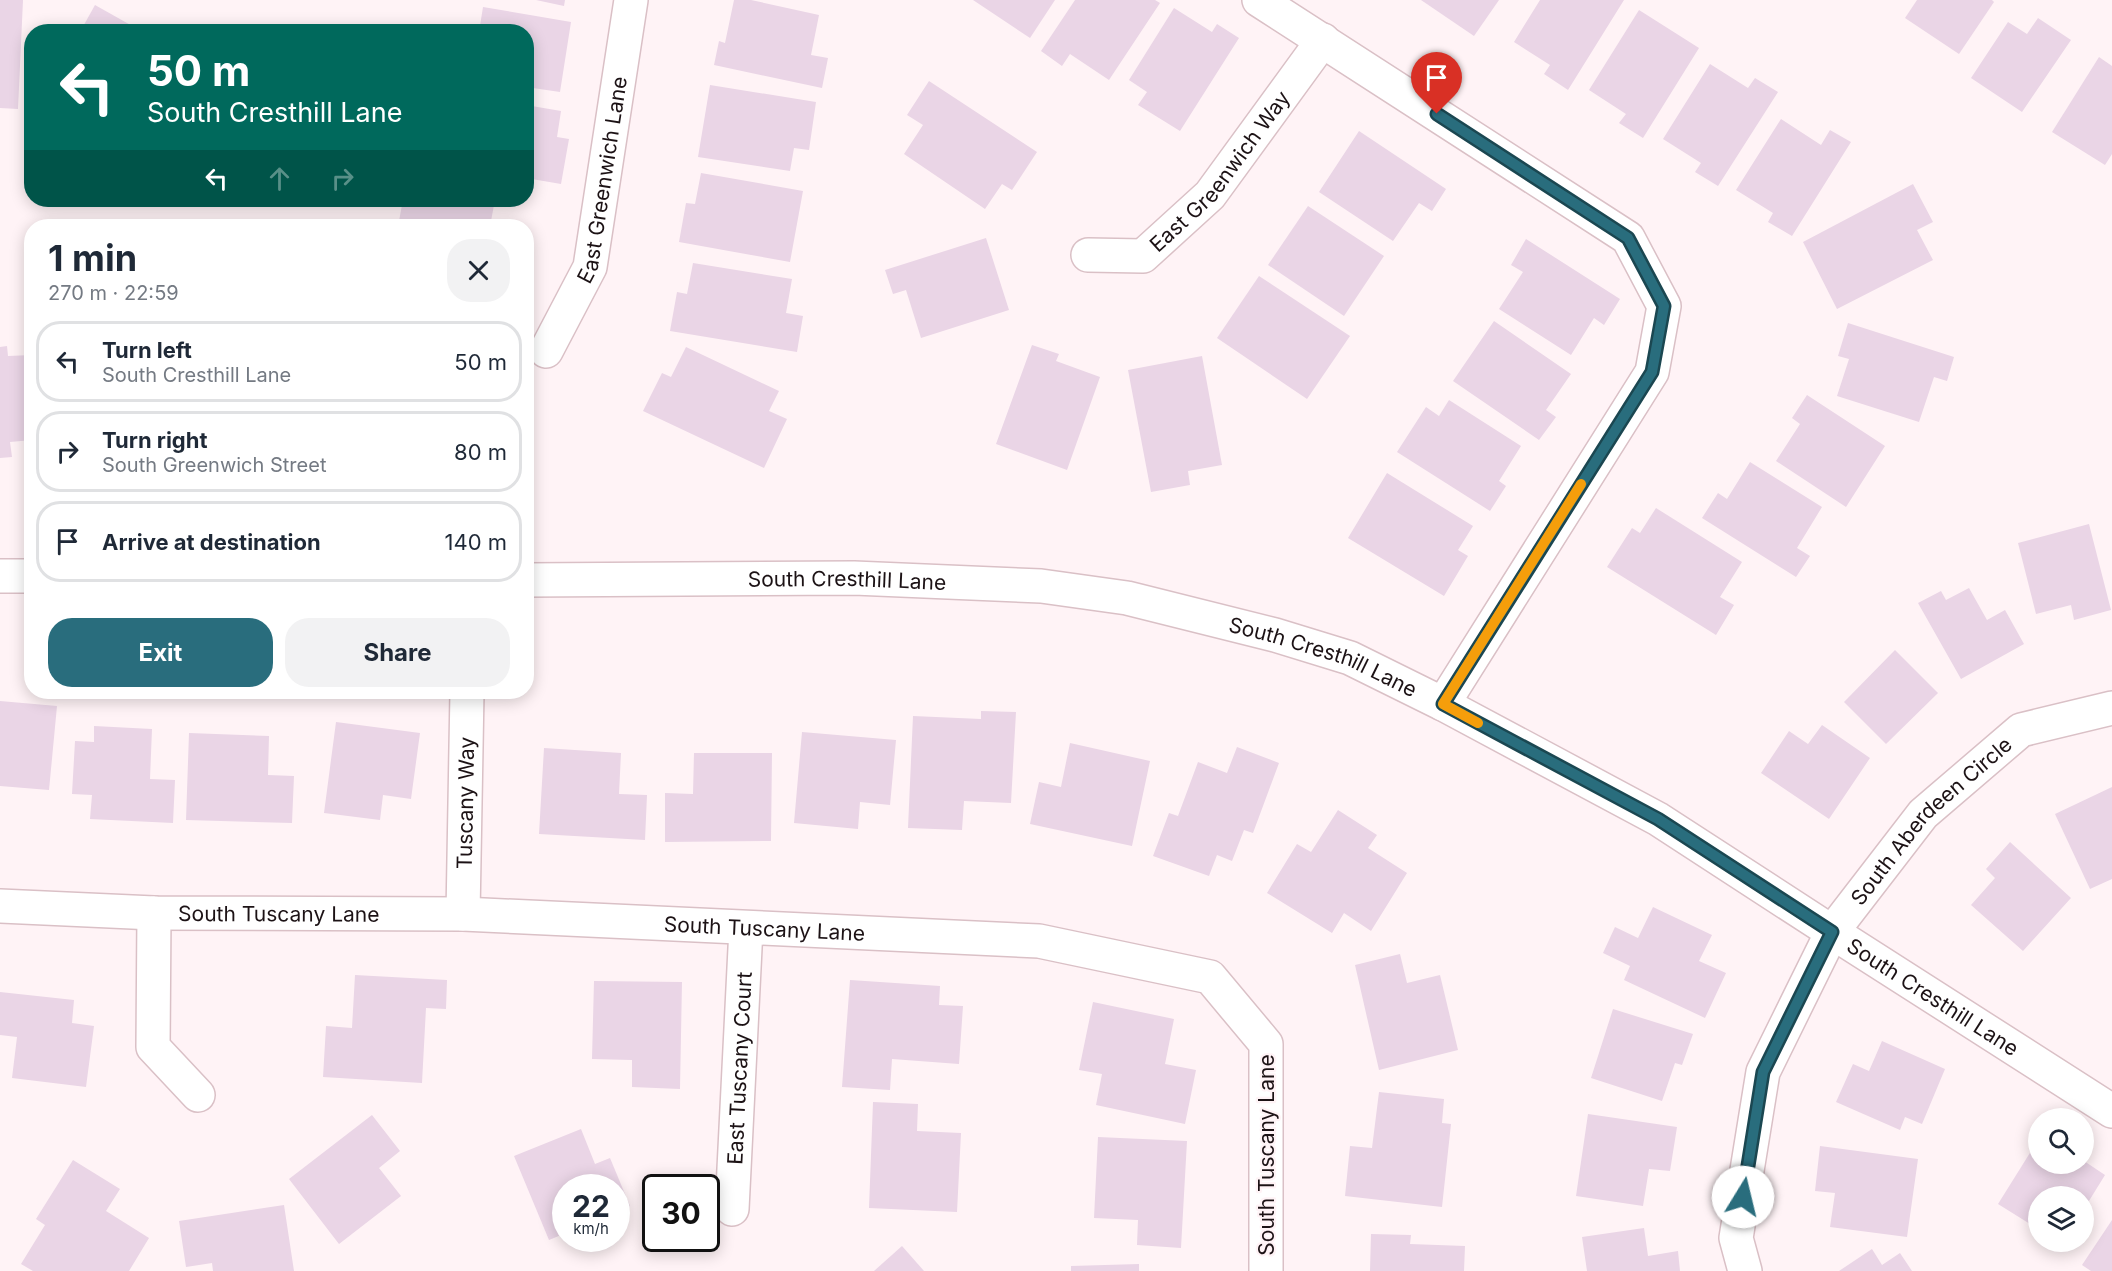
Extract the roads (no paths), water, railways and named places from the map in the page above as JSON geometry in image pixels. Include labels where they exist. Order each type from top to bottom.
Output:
[{"type":"street","name":"East Greenwich Lane","points":[[546,351],[590,267],[631,0]]},
{"type":"street","points":[[1259,0],[1628,238],[1664,306],[1652,372],[1443,704]]},
{"type":"street","name":"East Greenwich Way","points":[[1088,255],[1143,256],[1210,195],[1323,40]]},
{"type":"street","points":[[0,576],[24,576]]},
{"type":"street","name":"South Cresthill Lane","points":[[534,580],[854,579],[1041,586],[1127,598],[1275,635],[1350,658],[1443,704],[1658,819],[2112,1111]]},
{"type":"street","name":"Tuscany Way","points":[[463,914],[467,699]]},
{"type":"street","name":"South Aberdeen Circle","points":[[1745,1271],[1736,1238],[1763,1072],[1832,932],[1923,814],[2021,730],[2112,708]]},
{"type":"street","name":"South Tuscany Lane","points":[[0,906],[154,913],[463,914],[1039,941],[1210,977],[1266,1044],[1266,1271]]},
{"type":"street","points":[[154,913],[153,1047],[198,1095]]},
{"type":"street","name":"East Tuscany Court","points":[[732,1209],[746,928]]}]
